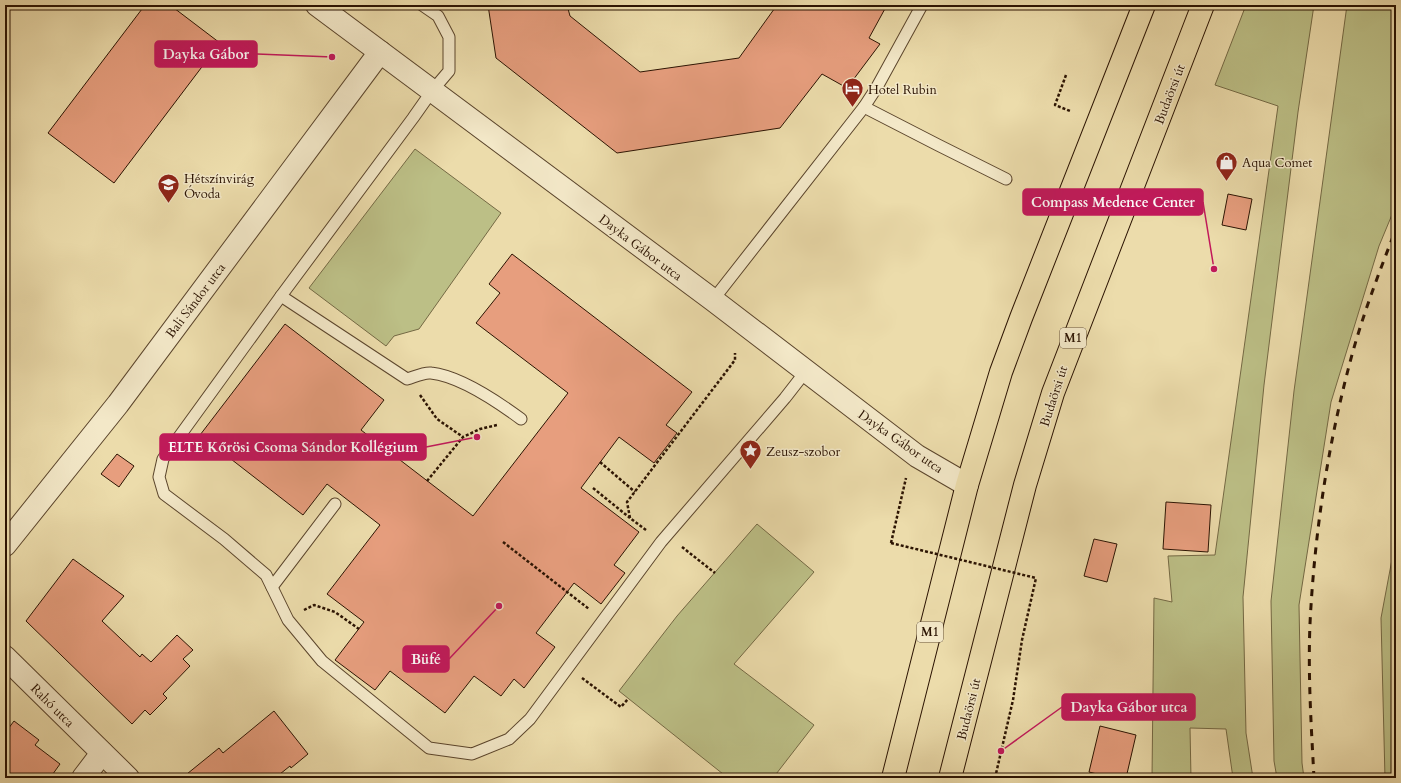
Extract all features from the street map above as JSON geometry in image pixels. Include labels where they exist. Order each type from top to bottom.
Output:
[{"type":"main road","name":"M1","points":[[893,778],[967,485],[1001,372],[1144,5]]},
{"type":"main road","name":"Budaörsi út","points":[[950,778],[1023,493],[1053,393],[1203,5]]},
{"type":"street","name":"Dayka Gábor utca","points":[[317,5],[713,300],[917,456],[967,485]]},
{"type":"street","name":"Bali Sándor utca","points":[[5,545],[118,404],[380,52]]},
{"type":"street","name":"Rahó utca","points":[[5,657],[128,778]]},
{"type":"street","points":[[83,778],[102,753]]},
{"type":"lane","points":[[422,5],[438,16],[449,37],[449,71],[432,91],[162,459],[159,477],[164,494],[224,539],[266,575],[288,620],[322,661],[429,748],[472,754],[509,739],[530,720],[664,539],[785,398],[806,371]]},
{"type":"lane","points":[[713,300],[864,107],[877,87],[922,5]]},
{"type":"lane","points":[[864,107],[938,146],[1006,179]]},
{"type":"lane","points":[[281,296],[407,379],[429,372],[453,378],[501,404],[521,419]]},
{"type":"lane","points":[[272,587],[335,504]]},
{"type":"path","points":[[1066,75],[1055,105],[1070,111]]},
{"type":"path","points":[[630,518],[627,502],[735,360],[735,353]]},
{"type":"path","points":[[407,379],[437,419],[464,437]]},
{"type":"path","points":[[427,481],[464,437],[480,428]]},
{"type":"path","points":[[600,462],[635,492]]},
{"type":"path","points":[[906,478],[891,543],[1036,578],[1022,640],[1013,700],[995,778]]},
{"type":"path","points":[[593,488],[630,518],[715,573]]},
{"type":"path","points":[[503,542],[603,620]]},
{"type":"path","points":[[288,620],[314,605],[335,612],[359,629]]},
{"type":"path","points":[[568,667],[621,707],[628,699]]},
{"type":"green space","points":[[1246,5],[1314,5],[1298,112],[1264,385],[1243,597],[1246,733],[1253,778],[1233,778],[1226,729],[1190,728],[1191,778],[1152,778],[1154,598],[1172,602],[1168,556],[1215,555],[1278,106],[1215,85]]},
{"type":"green space","points":[[1347,5],[1396,5],[1396,205],[1379,246],[1331,402],[1299,605],[1302,763],[1304,778],[1277,778],[1274,761],[1271,601],[1294,391]]},
{"type":"green space","points":[[415,149],[501,213],[419,329],[394,336],[386,346],[309,288]]},
{"type":"green space","points":[[757,524],[814,572],[734,664],[814,725],[773,778],[728,778],[619,691],[677,616]]},
{"type":"green space","points":[[1396,538],[1396,778],[1385,778],[1381,618]]},
{"type":"building","points":[[145,5],[170,5],[220,43],[114,183],[48,133]]},
{"type":"building","points":[[488,5],[567,5],[570,16],[640,72],[739,58],[777,5],[887,5],[869,38],[880,44],[847,88],[822,74],[780,128],[617,153],[496,58]]},
{"type":"building","points":[[1228,194],[1252,199],[1246,230],[1222,225]]},
{"type":"building","points":[[512,254],[692,392],[666,425],[677,433],[654,463],[619,437],[581,488],[639,532],[614,565],[625,573],[601,604],[574,583],[536,633],[555,647],[524,688],[514,679],[501,696],[474,676],[445,713],[390,671],[375,690],[335,660],[364,622],[327,594],[380,525],[327,484],[303,515],[200,435],[285,324],[384,400],[361,430],[473,516],[568,393],[476,323],[500,293],[489,284]]},
{"type":"building","points":[[117,454],[134,466],[119,487],[101,474]]},
{"type":"building","points":[[1166,502],[1211,505],[1208,552],[1163,549]]},
{"type":"building","points":[[1094,539],[1117,544],[1107,582],[1084,576]]},
{"type":"building","points":[[73,559],[124,596],[102,621],[140,657],[142,654],[151,662],[177,635],[193,650],[183,659],[190,666],[163,694],[167,698],[150,715],[145,710],[132,724],[26,621]]},
{"type":"building","points":[[274,711],[308,754],[291,768],[290,766],[275,778],[182,778],[219,748],[223,753]]},
{"type":"building","points":[[14,721],[39,740],[35,745],[60,764],[50,778],[5,778],[5,733]]},
{"type":"building","points":[[1100,726],[1136,735],[1126,778],[1113,778],[1089,772]]},
{"type":"railway","points":[[1314,778],[1309,649],[1313,576],[1324,487],[1334,428],[1358,334],[1396,229]]},
{"type":"place","name":"Dayka Gábor","points":[[332,57]]},
{"type":"place","name":"Hotel Rubin","points":[[852,108]]},
{"type":"place","name":"Aqua Comet","points":[[1226,182]]},
{"type":"place","name":"Hétszínvirág Óvoda","points":[[169,204]]},
{"type":"place","name":"Compass Medence Center","points":[[1214,269]]},
{"type":"place","name":"ELTE Kőrösi Csoma Sándor Kollégium","points":[[477,437]]},
{"type":"place","name":"Zeusz-szobor","points":[[750,470]]},
{"type":"place","name":"Büfé","points":[[499,606]]},
{"type":"place","name":"Dayka Gábor utca","points":[[1001,751]]}]
